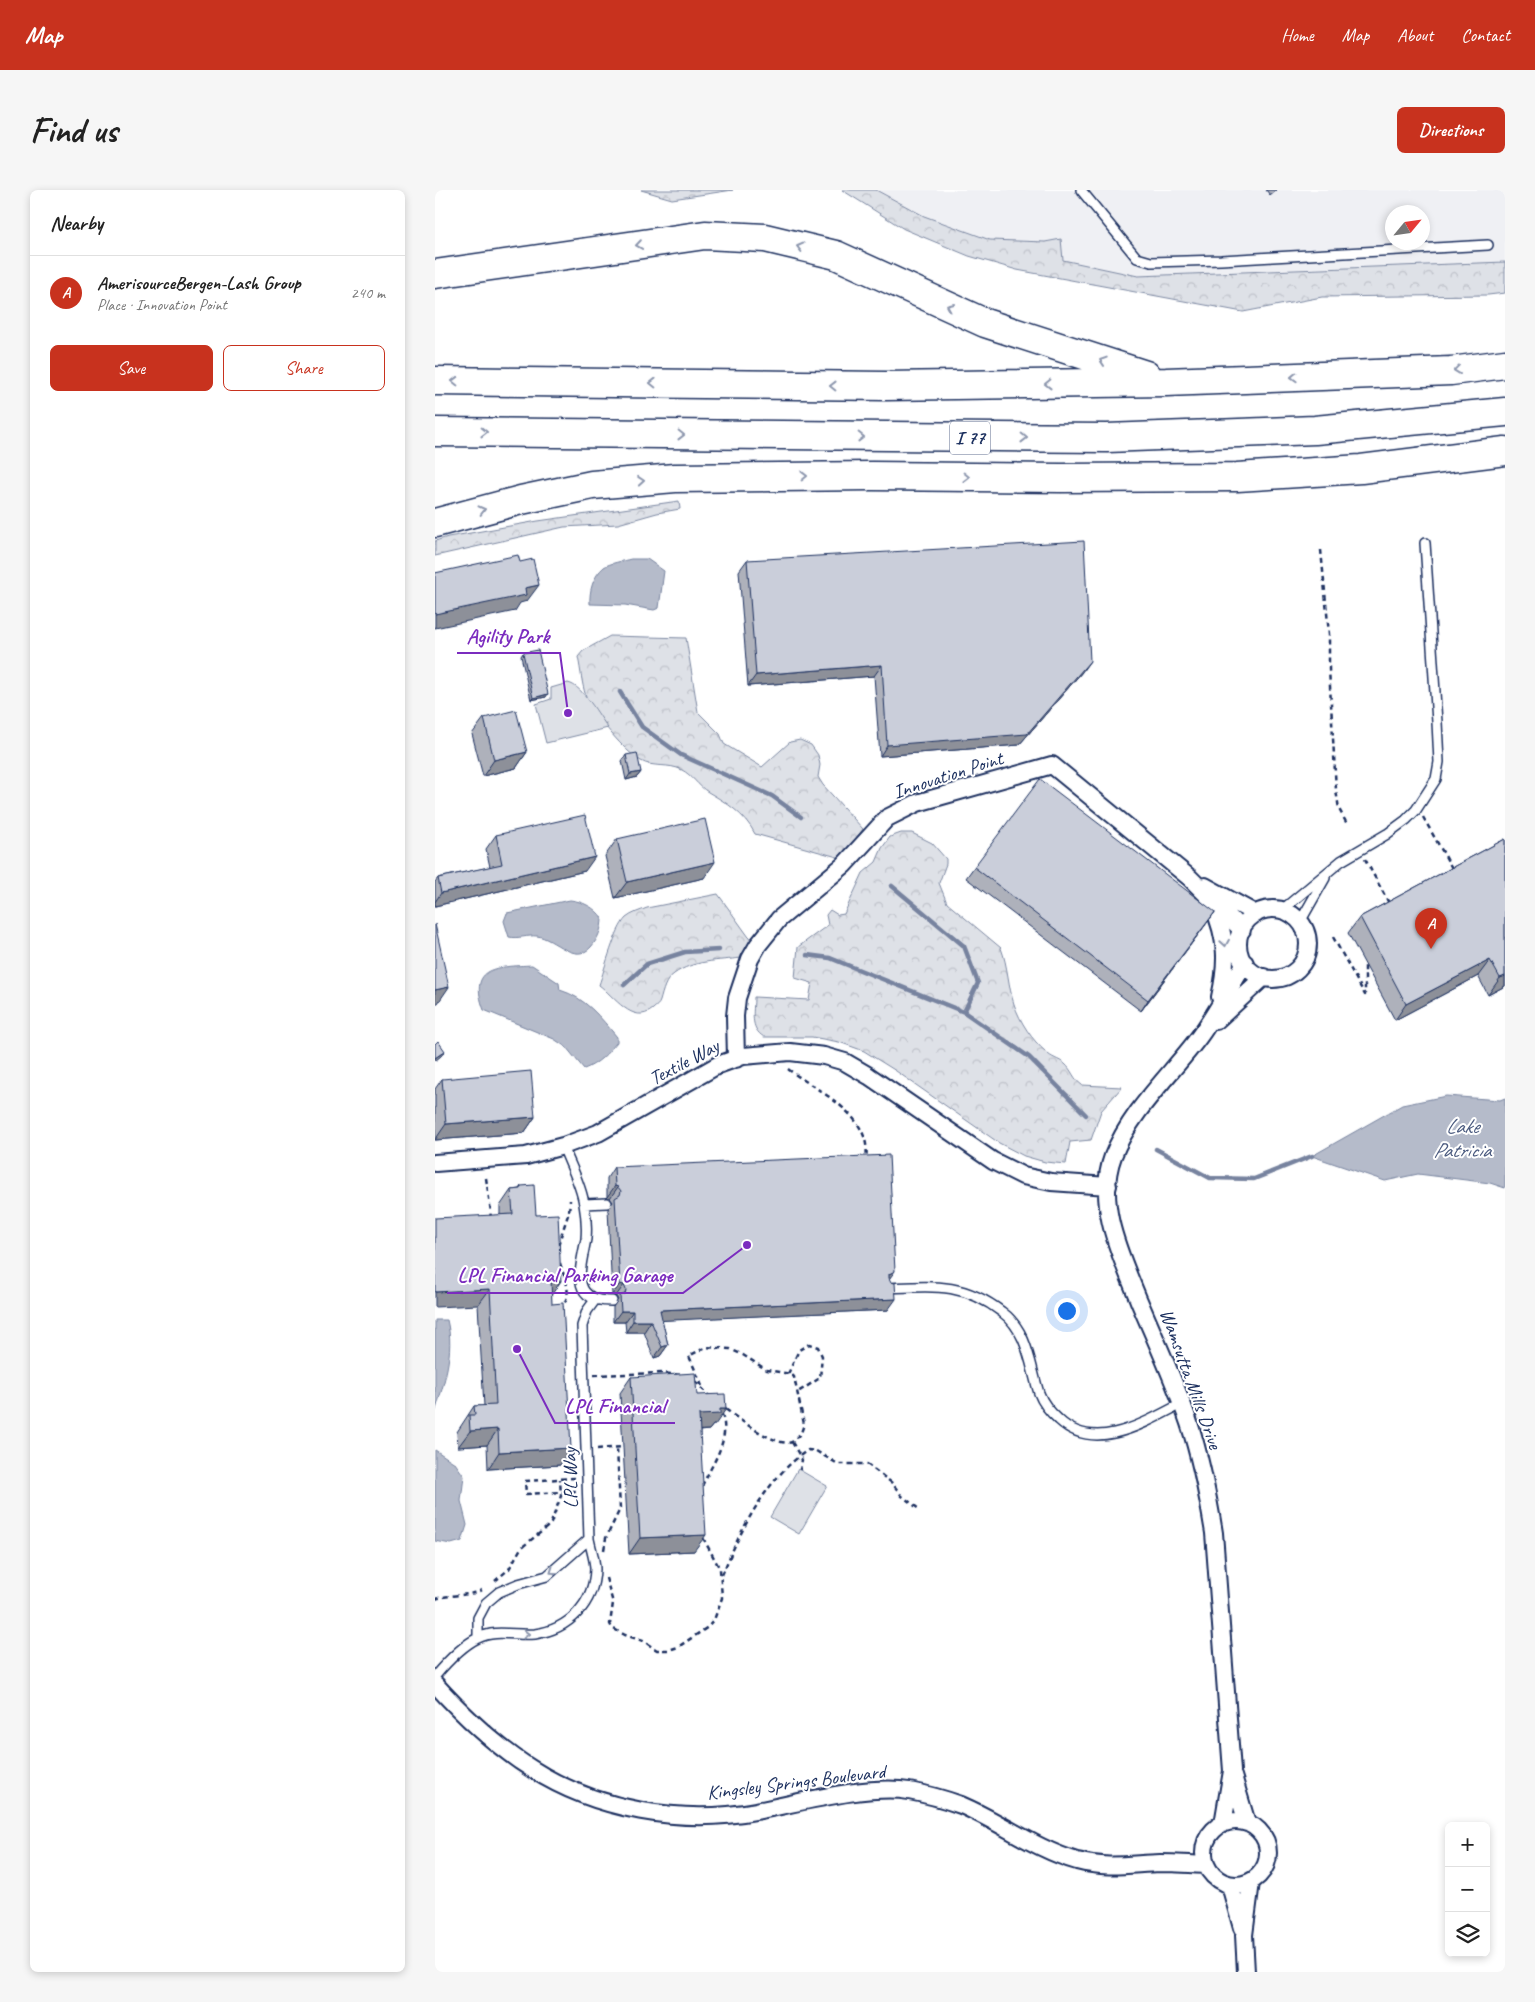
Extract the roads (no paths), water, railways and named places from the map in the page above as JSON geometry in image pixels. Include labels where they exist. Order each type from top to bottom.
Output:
[{"type":"highway","points":[[435,274],[705,235],[765,238],[836,256],[985,323],[1166,382]]},
{"type":"highway","points":[[435,381],[886,386],[1166,382],[1451,371],[1505,364]]},
{"type":"highway","name":"I 77","points":[[435,432],[1107,438],[1315,430],[1505,412]]},
{"type":"highway","points":[[435,523],[521,500],[592,485],[675,478],[872,476],[1237,477],[1361,469],[1505,451]]},
{"type":"street","name":"Innovation Point","points":[[736,1059],[735,1016],[737,998],[742,979],[758,945],[779,919],[857,853],[877,827],[887,818],[901,810],[950,792],[1052,765],[1190,878],[1242,930]]},
{"type":"street","name":"Innovation Point","points":[[1190,878],[1256,914]]},
{"type":"street","points":[[1209,897],[1222,930],[1227,953],[1218,1006]]},
{"type":"street","points":[[1271,909],[1282,910],[1292,914],[1306,931],[1308,942],[1307,954],[1301,965],[1293,973],[1282,978],[1270,979],[1249,968],[1242,958],[1239,947],[1242,930],[1251,917],[1271,909]]},
{"type":"street","points":[[1108,1186],[1113,1157],[1135,1116],[1200,1036],[1245,963]]},
{"type":"street","points":[[1200,1036],[1264,977]]},
{"type":"street","name":"Textile Way","points":[[435,1163],[526,1156],[563,1146],[598,1133],[719,1065],[736,1059],[766,1053],[790,1052],[824,1056],[845,1062],[869,1076],[993,1160],[1023,1176],[1051,1182],[1108,1186]]},
{"type":"street","name":"Wamsutta Mills Drive","points":[[1108,1186],[1108,1203],[1115,1239],[1181,1404],[1198,1453],[1214,1533],[1232,1771],[1247,1823]]},
{"type":"street","name":"Kingsley Springs Boulevard","points":[[435,1684],[461,1712],[497,1744],[533,1770],[567,1788],[624,1807],[654,1813],[723,1815],[751,1812],[864,1792],[907,1790],[961,1806],[1051,1852],[1095,1865],[1114,1866],[1158,1863],[1205,1857]]},
{"type":"street","name":"Wamsutta Mills Drive","points":[[1223,1824],[1232,1771]]},
{"type":"street","points":[[1237,1821],[1247,1823],[1256,1828],[1263,1836],[1268,1856],[1265,1867],[1259,1876],[1241,1886],[1219,1881],[1211,1874],[1205,1857],[1210,1834],[1223,1824],[1237,1821]]},
{"type":"street","points":[[1246,1972],[1244,1935],[1251,1882]]},
{"type":"street","points":[[1230,1885],[1244,1935]]},
{"type":"lane","points":[[1081,190],[1137,258],[1151,262],[1221,260],[1488,245]]},
{"type":"lane","points":[[1282,910],[1341,861],[1387,834],[1406,820],[1416,810],[1436,779],[1439,762],[1425,543]]},
{"type":"lane","points":[[1300,922],[1327,874]]},
{"type":"lane","points":[[563,1146],[584,1204],[586,1236],[579,1270],[580,1280],[591,1298],[612,1301]]},
{"type":"lane","points":[[584,1204],[607,1203]]},
{"type":"lane","points":[[887,1288],[941,1286],[976,1295],[1004,1313],[1021,1334],[1033,1365],[1039,1394],[1048,1410],[1067,1427],[1093,1435],[1120,1432],[1142,1424],[1181,1404]]},
{"type":"lane","name":"LPL Way","points":[[435,1676],[451,1659],[478,1638],[493,1634],[536,1634],[562,1626],[580,1612],[589,1595],[595,1569],[589,1539],[582,1326],[587,1310],[595,1300]]},
{"type":"lane","points":[[478,1638],[477,1618],[486,1603],[499,1592],[547,1576],[589,1539]]},
{"type":"water","points":[[631,559],[647,559],[664,571],[659,608],[654,610],[625,605],[590,604],[593,584],[600,571],[610,564]]},
{"type":"water","points":[[570,900],[588,906],[602,918],[598,937],[585,952],[571,952],[537,936],[509,937],[504,921],[507,913]]},
{"type":"water","points":[[532,965],[559,983],[560,990],[585,1003],[617,1037],[617,1042],[614,1046],[594,1064],[584,1069],[566,1047],[554,1039],[484,1010],[480,995],[480,984],[483,977],[489,971],[498,968]]},
{"type":"water","name":"Lake Patricia","points":[[1446,1096],[1500,1100],[1505,1098],[1505,1188],[1490,1183],[1418,1174],[1385,1181],[1312,1156],[1402,1105]]},
{"type":"water","points":[[435,1320],[447,1320],[450,1344],[442,1390],[435,1413]]},
{"type":"water","points":[[435,1450],[455,1463],[464,1476],[461,1501],[467,1525],[462,1541],[451,1544],[435,1541]]},
{"type":"waterway","points":[[620,692],[642,727],[681,755],[772,796],[801,817]]},
{"type":"waterway","points":[[892,886],[964,946],[978,983],[964,1012]]},
{"type":"waterway","points":[[624,985],[647,964],[685,952],[719,950]]},
{"type":"waterway","points":[[807,955],[830,958],[964,1012],[1029,1057],[1086,1115]]},
{"type":"waterway","points":[[1156,1149],[1210,1178],[1254,1179],[1312,1156]]},
{"type":"place","name":"Agility Park","points":[[568,713]]},
{"type":"place","name":"AmerisourceBergen-Lash Group","points":[[1431,949]]},
{"type":"place","name":"LPL Financial Parking Garage","points":[[747,1245]]},
{"type":"place","name":"LPL Financial","points":[[517,1349]]}]
